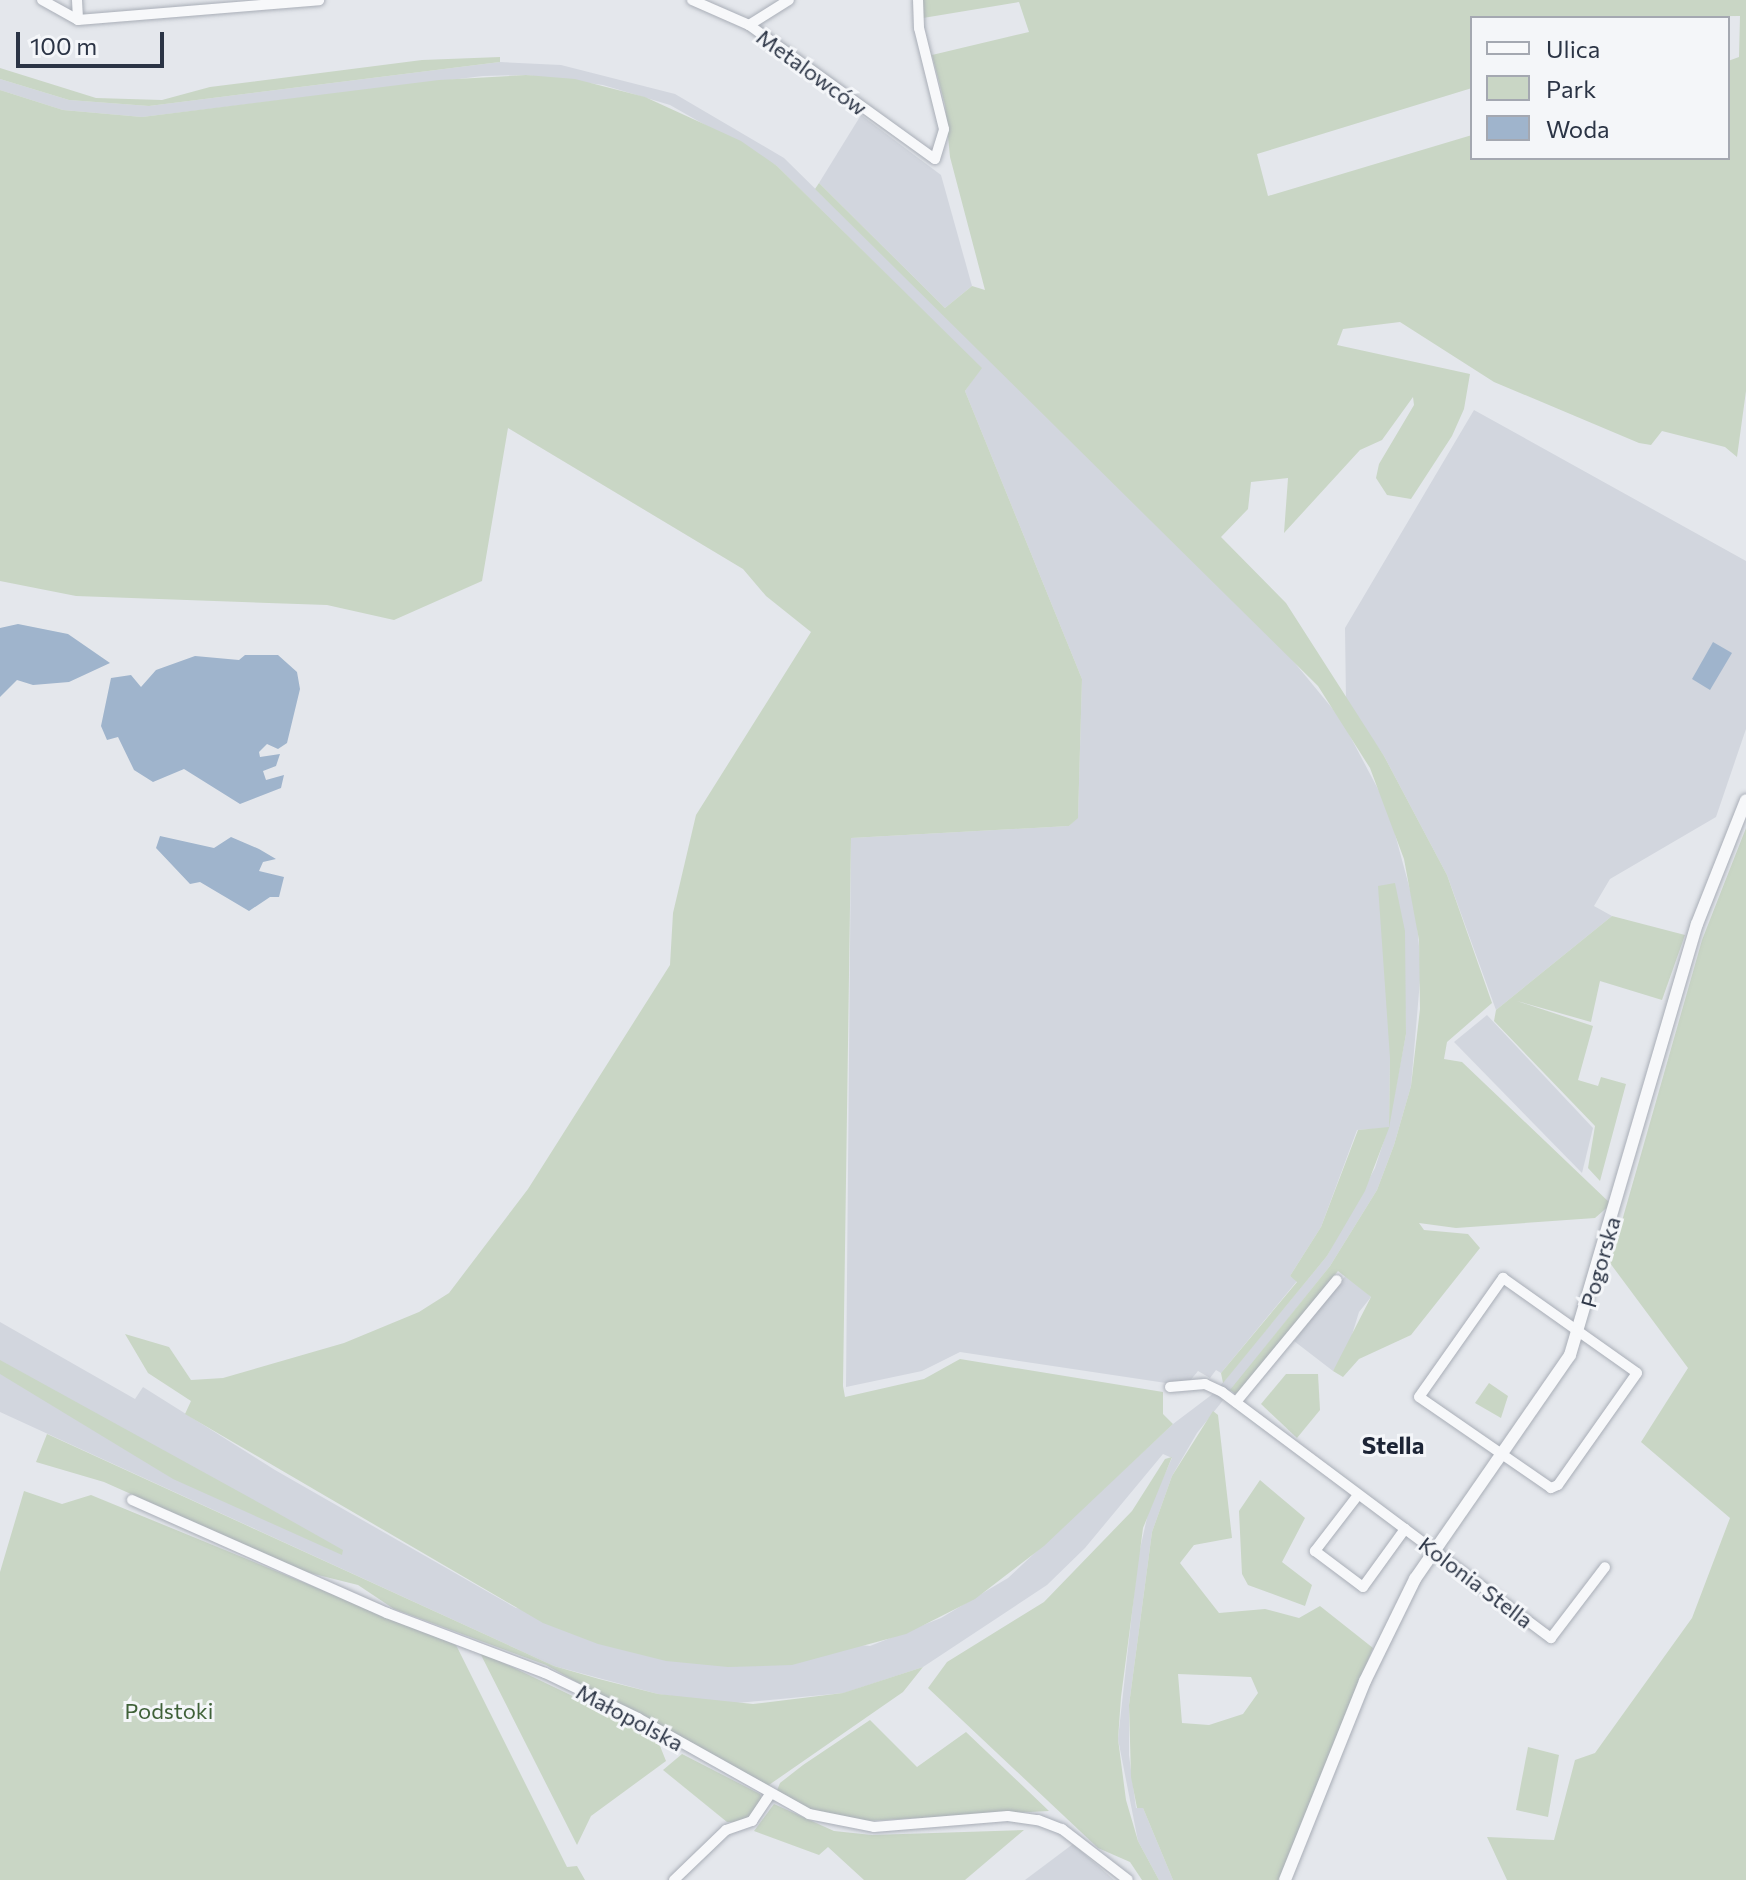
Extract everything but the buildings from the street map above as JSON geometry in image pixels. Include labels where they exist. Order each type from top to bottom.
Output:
[{"type":"street","points":[[42,0],[78,20],[319,0]]},
{"type":"street","points":[[77,0],[78,20]]},
{"type":"street","name":"Metalowców","points":[[692,0],[749,25],[924,155],[935,159],[941,154],[944,129],[919,28],[918,0]]},
{"type":"street","points":[[749,25],[789,0]]},
{"type":"street","name":"Pogorska","points":[[1285,1880],[1365,1681],[1433,1549],[1570,1355],[1580,1333],[1697,924],[1746,800]]},
{"type":"street","points":[[1503,1278],[1580,1333],[1637,1373],[1558,1485],[1551,1488],[1419,1397],[1503,1278]]},
{"type":"street","points":[[1236,1402],[1337,1280]]},
{"type":"street","name":"Kolonia Stella","points":[[1170,1387],[1205,1384],[1236,1402],[1551,1638],[1605,1567]]},
{"type":"street","name":"Kolonia Stella","points":[[1358,1495],[1315,1551],[1363,1587],[1405,1529]]},
{"type":"street","name":"Małopolska","points":[[132,1500],[387,1613],[545,1673],[638,1718],[769,1796],[809,1814],[874,1827],[1008,1816],[1038,1820],[1062,1829],[1128,1880]]},
{"type":"street","points":[[674,1880],[726,1830],[752,1821],[769,1796]]},
{"type":"shaded area","points":[[500,62],[561,65],[675,94],[784,158],[1285,651],[1341,719],[1388,808],[1416,912],[1421,969],[1411,1086],[1377,1190],[1330,1266],[1197,1433],[1172,1476],[1152,1532],[1129,1705],[1129,1755],[1136,1808],[1143,1808],[1173,1880],[1159,1880],[1138,1841],[1118,1739],[1138,1558],[1149,1509],[1172,1458],[1163,1454],[1085,1548],[1047,1585],[923,1667],[844,1693],[726,1704],[658,1694],[554,1666],[0,1412],[0,1322],[135,1399],[143,1387],[275,1470],[516,1608],[870,1646],[941,1618],[1008,1578],[1173,1424],[1214,1393],[1327,1256],[1375,1168],[1388,1128],[1357,1130],[1321,1227],[1290,1276],[1297,1281],[1221,1373],[1216,1370],[1210,1378],[1198,1371],[1189,1382],[1166,1383],[960,1352],[922,1371],[846,1387],[851,838],[1069,826],[1078,817],[1082,679],[965,391],[981,368],[777,166],[670,105],[603,85],[526,75],[483,76],[142,117],[63,110],[0,90],[0,79],[69,100],[149,106]],"holes":[[[1405,1007],[1406,1034],[1389,1123],[1390,1058]]]},
{"type":"shaded area","points":[[861,115],[941,175],[972,286],[945,308],[819,183]]},
{"type":"shaded area","points":[[1474,410],[1746,561],[1746,729],[1716,817],[1610,879],[1594,906],[1612,916],[1496,1010],[1447,875],[1384,756],[1346,701],[1345,628]]},
{"type":"shaded area","points":[[1487,1015],[1593,1128],[1582,1173],[1454,1042]]},
{"type":"shaded area","points":[[1346,1275],[1371,1297],[1359,1312],[1347,1351],[1333,1371],[1294,1341]]},
{"type":"shaded area","points":[[1073,1844],[1114,1880],[1025,1880]]},
{"type":"green space","points":[[923,0],[1746,0],[1746,391],[1737,457],[1725,447],[1662,431],[1651,445],[1639,443],[1494,382],[1400,322],[1343,329],[1337,345],[1470,374],[1464,409],[1452,436],[1411,499],[1387,495],[1376,478],[1379,464],[1414,405],[1413,397],[1382,440],[1360,450],[1284,533],[1288,478],[1251,482],[1248,509],[1221,537],[1286,603],[1384,756],[1447,875],[1492,1003],[1447,1042],[1444,1059],[1462,1062],[1611,1204],[1595,1218],[1456,1228],[1419,1223],[1424,1230],[1468,1234],[1480,1248],[1411,1335],[1359,1359],[1343,1377],[1333,1371],[1371,1297],[1338,1271],[1237,1395],[1230,1390],[1330,1266],[1377,1190],[1411,1086],[1420,1009],[1419,940],[1404,859],[1370,768],[1318,686],[815,189],[819,183],[945,308],[972,286],[985,290],[950,157],[945,105],[932,55],[1029,32],[1019,2],[923,18]]},
{"type":"green space","points":[[500,57],[500,62],[149,106],[69,100],[0,79],[0,68],[96,98],[162,100],[210,87],[422,60]]},
{"type":"green space","points":[[526,75],[575,79],[645,97],[741,141],[777,166],[982,368],[965,391],[1082,679],[1078,818],[1069,826],[851,838],[843,1386],[845,1397],[924,1379],[960,1359],[1163,1392],[1163,1414],[1173,1424],[1044,1546],[975,1599],[906,1634],[792,1665],[728,1667],[666,1661],[598,1644],[543,1623],[185,1414],[191,1401],[148,1373],[125,1334],[169,1347],[191,1380],[223,1378],[344,1343],[419,1312],[449,1293],[528,1189],[670,965],[673,913],[696,815],[811,632],[766,596],[743,569],[508,428],[482,581],[394,620],[327,605],[76,596],[0,581],[0,90],[63,110],[142,117],[439,80]]},
{"type":"green space","points":[[1746,828],[1746,1880],[1507,1880],[1487,1837],[1554,1840],[1575,1760],[1595,1753],[1692,1618],[1730,1518],[1641,1442],[1688,1368],[1610,1263],[1702,940]]},
{"type":"green space","points":[[1395,883],[1405,931],[1406,1034],[1389,1128],[1365,1191],[1327,1256],[1223,1383],[1221,1373],[1297,1282],[1290,1276],[1321,1227],[1358,1130],[1389,1127],[1390,1058],[1378,886]]},
{"type":"green space","points":[[1612,916],[1685,935],[1662,1000],[1600,981],[1591,1022],[1517,1001],[1593,1026],[1578,1080],[1598,1086],[1601,1077],[1626,1084],[1600,1181],[1588,1168],[1595,1126],[1494,1021],[1496,1010]]},
{"type":"green space","points":[[0,1360],[343,1550],[342,1555],[173,1479],[0,1374]]},
{"type":"green space","points":[[1286,1374],[1318,1374],[1320,1410],[1297,1438],[1261,1404]]},
{"type":"green space","points":[[1489,1383],[1508,1396],[1501,1418],[1475,1403]]},
{"type":"green space","points":[[1213,1411],[1218,1415],[1232,1538],[1194,1545],[1180,1563],[1219,1613],[1265,1609],[1299,1618],[1320,1606],[1373,1648],[1279,1880],[1173,1880],[1143,1808],[1137,1808],[1131,1777],[1129,1705],[1152,1532],[1172,1476]],"holes":[[[1178,1674],[1251,1677],[1258,1693],[1243,1714],[1209,1725],[1182,1723]]]},
{"type":"green space","points":[[47,1434],[554,1666],[599,1679],[658,1694],[753,1704],[843,1693],[923,1667],[903,1692],[766,1787],[546,1665],[394,1609],[358,1585],[306,1572],[104,1482],[36,1462]]},
{"type":"green space","points":[[1172,1457],[1143,1528],[1118,1739],[1126,1800],[1138,1841],[1159,1880],[1142,1880],[1130,1862],[1098,1848],[928,1688],[947,1662],[1044,1602],[1132,1511],[1165,1459]]},
{"type":"green space","points":[[1260,1480],[1305,1518],[1282,1562],[1312,1585],[1305,1606],[1248,1585],[1242,1574],[1239,1511]]},
{"type":"green space","name":"Podstoki","points":[[24,1491],[62,1504],[91,1495],[456,1645],[567,1867],[577,1866],[585,1880],[0,1880],[0,1572]]},
{"type":"green space","points":[[479,1651],[656,1736],[666,1761],[591,1816],[577,1845]]},
{"type":"green space","points":[[870,1720],[917,1767],[966,1732],[1049,1811],[863,1821],[812,1810],[776,1793],[780,1783],[803,1765]]},
{"type":"green space","points":[[1528,1747],[1559,1755],[1548,1817],[1516,1810]]},
{"type":"green space","points":[[682,1754],[760,1794],[762,1800],[746,1822],[727,1822],[663,1770]]},
{"type":"green space","points":[[774,1804],[834,1831],[872,1835],[1024,1830],[965,1880],[864,1880],[828,1847],[819,1855],[754,1831]]},
{"type":"water","points":[[18,624],[68,634],[110,663],[69,682],[33,685],[17,680],[0,697],[0,628]]},
{"type":"water","points":[[1713,642],[1732,653],[1710,690],[1692,679]]},
{"type":"water","points":[[245,655],[278,655],[297,672],[300,689],[287,743],[278,749],[267,744],[259,752],[260,757],[280,754],[276,766],[263,771],[266,780],[284,775],[281,788],[240,804],[184,769],[153,782],[134,770],[118,737],[107,740],[101,726],[111,678],[131,675],[141,687],[156,670],[195,656],[239,660]]},
{"type":"water","points":[[160,836],[214,848],[231,837],[259,849],[276,859],[263,862],[259,871],[284,877],[279,897],[270,897],[249,911],[200,882],[190,884],[156,848]]},
{"type":"district","name":"Stella","points":[[1393,1445]]}]
